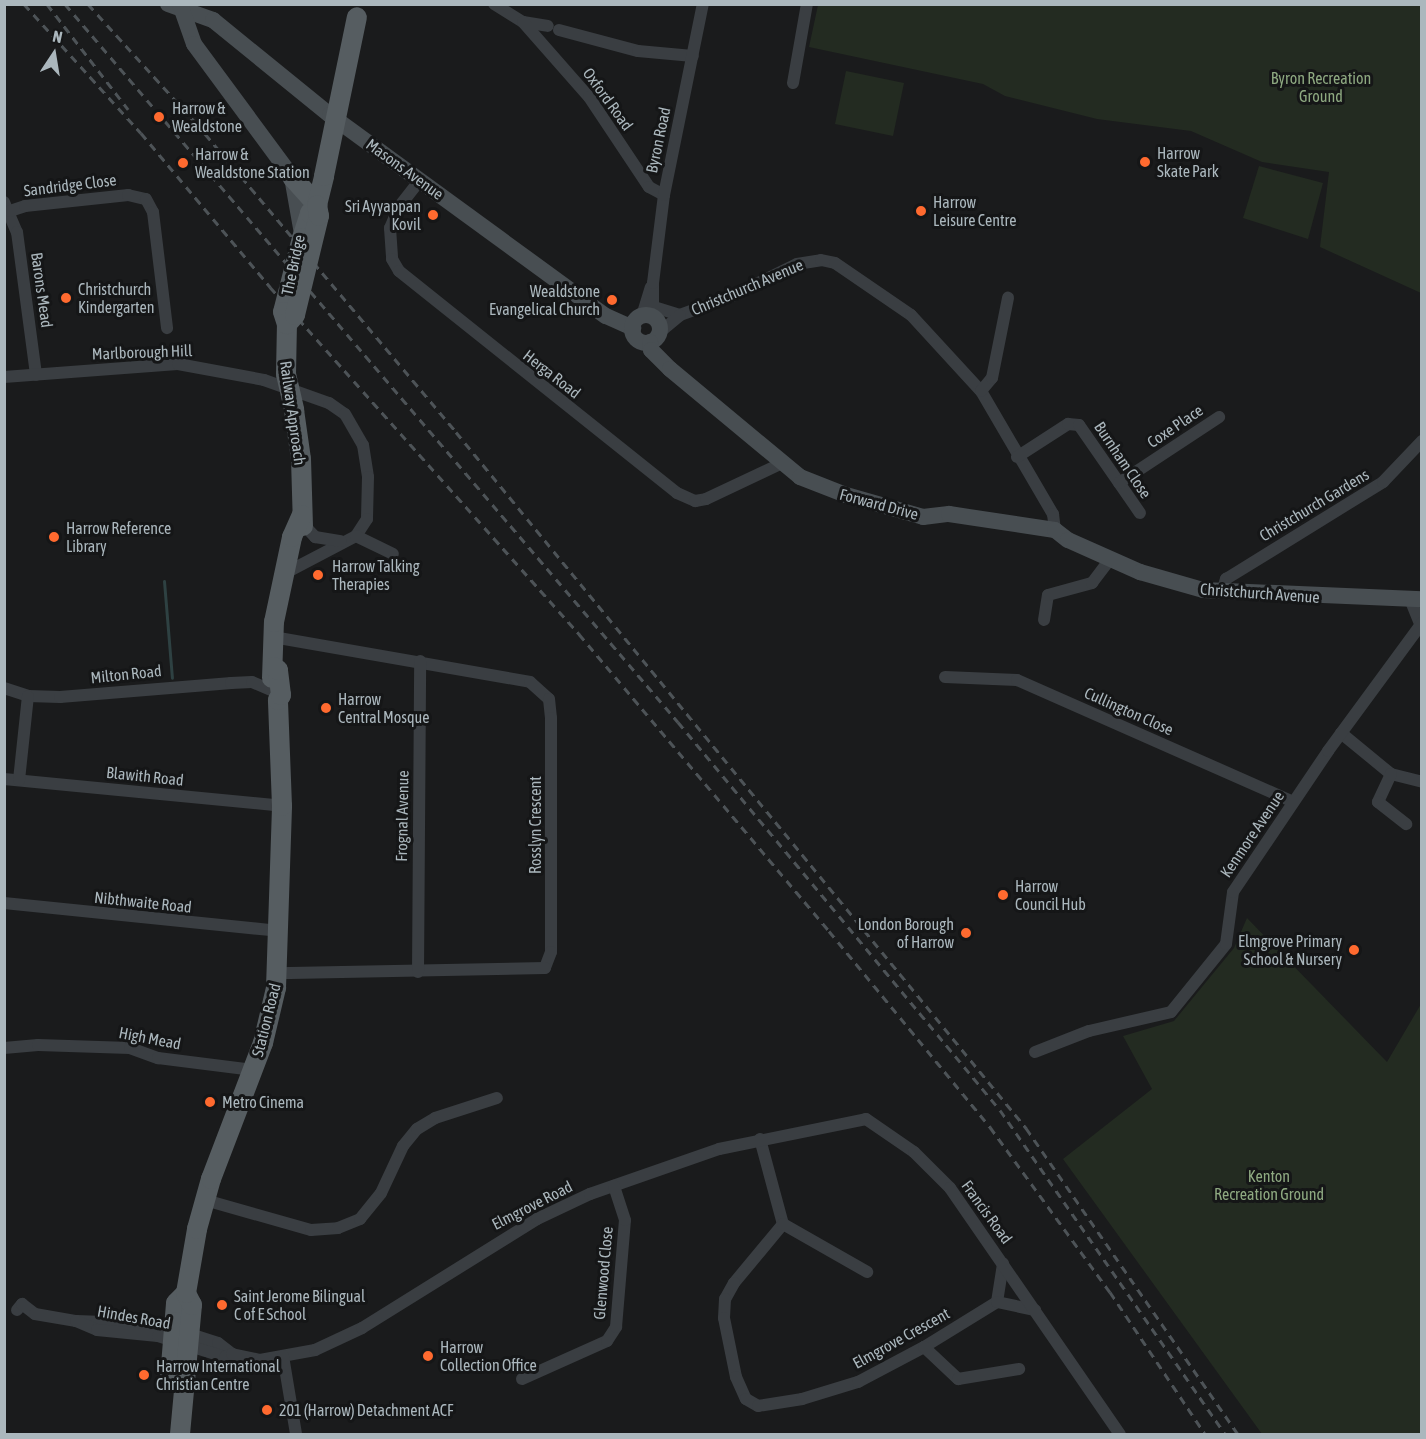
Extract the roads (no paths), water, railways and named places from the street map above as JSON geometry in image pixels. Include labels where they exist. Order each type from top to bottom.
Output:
[{"type":"main road","points":[[302,238],[310,213],[317,205],[358,9]]},
{"type":"main road","points":[[296,183],[317,205]]},
{"type":"main road","name":"The Bridge","points":[[302,238],[283,312],[287,324],[295,315],[319,216],[317,205]]},
{"type":"main road","name":"Railway Approach","points":[[287,324],[284,346],[286,374],[302,459],[303,520]]},
{"type":"main road","name":"Station Road","points":[[180,1434],[180,1336],[176,1303],[186,1293],[205,1200],[253,1070],[274,1004],[279,931],[282,806],[273,637],[287,577],[296,523],[303,520]]},
{"type":"main road","name":"Station Road","points":[[168,1434],[180,1336]]},
{"type":"street","points":[[494,4],[523,22],[638,51],[693,56]]},
{"type":"street","name":"Byron Road","points":[[649,324],[664,195],[703,4]]},
{"type":"street","points":[[793,82],[807,4]]},
{"type":"street","name":"Masons Avenue","points":[[176,5],[217,23],[330,115],[606,316],[649,324]]},
{"type":"street","name":"The Bridge","points":[[176,5],[194,44],[296,183],[302,238]]},
{"type":"street","name":"Oxford Road","points":[[523,22],[589,97],[649,187],[664,195]]},
{"type":"street","points":[[194,44],[204,29],[217,23]]},
{"type":"street","points":[[296,183],[310,183],[324,176]]},
{"type":"street","name":"Herga Road","points":[[420,180],[399,207],[390,228],[392,259],[399,271],[677,493],[695,501],[706,499],[782,463]]},
{"type":"street","name":"Sandridge Close","points":[[6,206],[128,195],[146,199],[153,212],[167,328]]},
{"type":"street","name":"Barons Mead","points":[[6,206],[18,232],[36,375]]},
{"type":"street","name":"Christchurch Avenue","points":[[649,324],[732,296],[782,269],[811,260],[829,261],[911,315],[981,391],[1017,457],[1053,514],[1054,530],[1110,559],[1166,581],[1222,592],[1416,599]]},
{"type":"street","points":[[981,391],[992,378],[1008,298]]},
{"type":"street","name":"Christchurch Avenue","points":[[649,324],[680,315]]},
{"type":"street","points":[[649,324],[651,350],[670,369],[782,463]]},
{"type":"street","name":"Marlborough Hill","points":[[4,378],[178,364],[264,380],[329,403],[357,430],[366,461],[369,506],[350,538]]},
{"type":"street","name":"Coxe Place","points":[[1119,483],[1219,417]]},
{"type":"street","name":"Burnham Close","points":[[1017,457],[1068,424],[1079,425],[1140,513]]},
{"type":"street","name":"Christchurch Gardens","points":[[1222,592],[1226,579],[1383,482],[1422,441]]},
{"type":"street","name":"Forward Drive","points":[[782,463],[821,487],[923,517],[949,514],[1054,530]]},
{"type":"street","points":[[303,520],[324,540],[350,538],[393,554]]},
{"type":"street","points":[[287,577],[350,538]]},
{"type":"street","points":[[1044,620],[1048,595],[1092,583],[1110,559]]},
{"type":"street","name":"Kenmore Avenue","points":[[1035,1052],[1089,1031],[1171,1012],[1226,944],[1233,892],[1341,733],[1421,624],[1416,599]]},
{"type":"street","name":"Rosslyn Crescent","points":[[273,637],[530,682],[549,699],[552,917],[551,952],[545,968],[277,973]]},
{"type":"street","name":"Frognal Avenue","points":[[418,972],[420,661]]},
{"type":"street","name":"Cullington Close","points":[[945,677],[1017,680],[1293,802]]},
{"type":"street","name":"Milton Road","points":[[4,688],[28,696],[60,697],[252,682],[274,683]]},
{"type":"street","name":"Milton Road","points":[[252,682],[274,683]]},
{"type":"street","points":[[19,780],[28,696]]},
{"type":"street","points":[[1341,733],[1391,774],[1422,782]]},
{"type":"street","points":[[1391,774],[1378,802],[1406,824]]},
{"type":"street","name":"Blawith Road","points":[[4,778],[282,806]]},
{"type":"street","name":"Nibthwaite Road","points":[[4,903],[279,931]]},
{"type":"street","name":"High Mead","points":[[4,1048],[38,1045],[130,1048],[158,1058],[253,1070]]},
{"type":"street","points":[[205,1200],[311,1230],[338,1228],[360,1219],[381,1193],[402,1146],[417,1129],[435,1118],[497,1098]]},
{"type":"street","name":"Elmgrove Road","points":[[180,1336],[226,1346],[232,1354],[260,1360],[315,1350],[362,1328],[537,1219],[614,1186],[719,1149],[760,1139],[824,1131],[866,1119]]},
{"type":"street","name":"Francis Road","points":[[866,1119],[914,1152],[950,1188],[1120,1434]]},
{"type":"street","points":[[760,1139],[783,1224],[867,1272]]},
{"type":"street","name":"Glenwood Close","points":[[522,1379],[607,1341],[616,1327],[625,1220],[614,1186]]},
{"type":"street","name":"Elmgrove Crescent","points":[[783,1224],[734,1282],[725,1299],[723,1318],[732,1357],[746,1399],[758,1406],[772,1406],[802,1399],[858,1382],[924,1347],[997,1302]]},
{"type":"street","points":[[1003,1263],[997,1302],[1035,1310]]},
{"type":"street","name":"Hindes Road","points":[[16,1311],[76,1321],[98,1319],[180,1336]]},
{"type":"street","points":[[924,1347],[958,1379],[1019,1369]]},
{"type":"street","points":[[283,1356],[296,1434]]},
{"type":"waterway","points":[[164,581],[172,678]]},
{"type":"railway","points":[[24,4],[141,133],[270,287],[579,634],[829,931],[990,1127],[1110,1292],[1205,1434]]},
{"type":"railway","points":[[47,4],[128,109]]},
{"type":"railway","points":[[65,4],[678,722],[1000,1110],[1225,1434]]},
{"type":"railway","points":[[88,4],[196,123],[456,432],[1026,1128],[1238,1434]]},
{"type":"place","name":"Harrow & Wealdstone","points":[[159,117]]},
{"type":"place","name":"Harrow Skate Park","points":[[1145,162]]},
{"type":"place","name":"Harrow & Wealdstone Station","points":[[183,163]]},
{"type":"place","name":"Harrow Leisure Centre","points":[[921,211]]},
{"type":"place","name":"Sri Ayyappan Kovil","points":[[433,215]]},
{"type":"place","name":"Christchurch Kindergarten","points":[[66,298]]},
{"type":"place","name":"Wealdstone Evangelical Church","points":[[612,300]]},
{"type":"place","name":"Harrow Reference Library","points":[[54,537]]},
{"type":"place","name":"Harrow Talking Therapies","points":[[318,575]]},
{"type":"place","name":"Harrow Central Mosque","points":[[326,708]]},
{"type":"place","name":"Harrow Council Hub","points":[[1003,895]]},
{"type":"place","name":"London Borough of Harrow","points":[[966,933]]},
{"type":"place","name":"Elmgrove Primary School & Nursery","points":[[1354,950]]},
{"type":"place","name":"Metro Cinema","points":[[210,1102]]},
{"type":"place","name":"Saint Jerome Bilingual C of E School","points":[[222,1305]]},
{"type":"place","name":"Harrow Collection Office","points":[[428,1356]]},
{"type":"place","name":"Harrow International Christian Centre","points":[[144,1375]]},
{"type":"place","name":"201 (Harrow) Detachment ACF","points":[[267,1410]]},
{"type":"park label","name":"Byron Recreation Ground","points":[[1321,87]]},
{"type":"park label","name":"Kenton Recreation Ground","points":[[1269,1185]]}]
